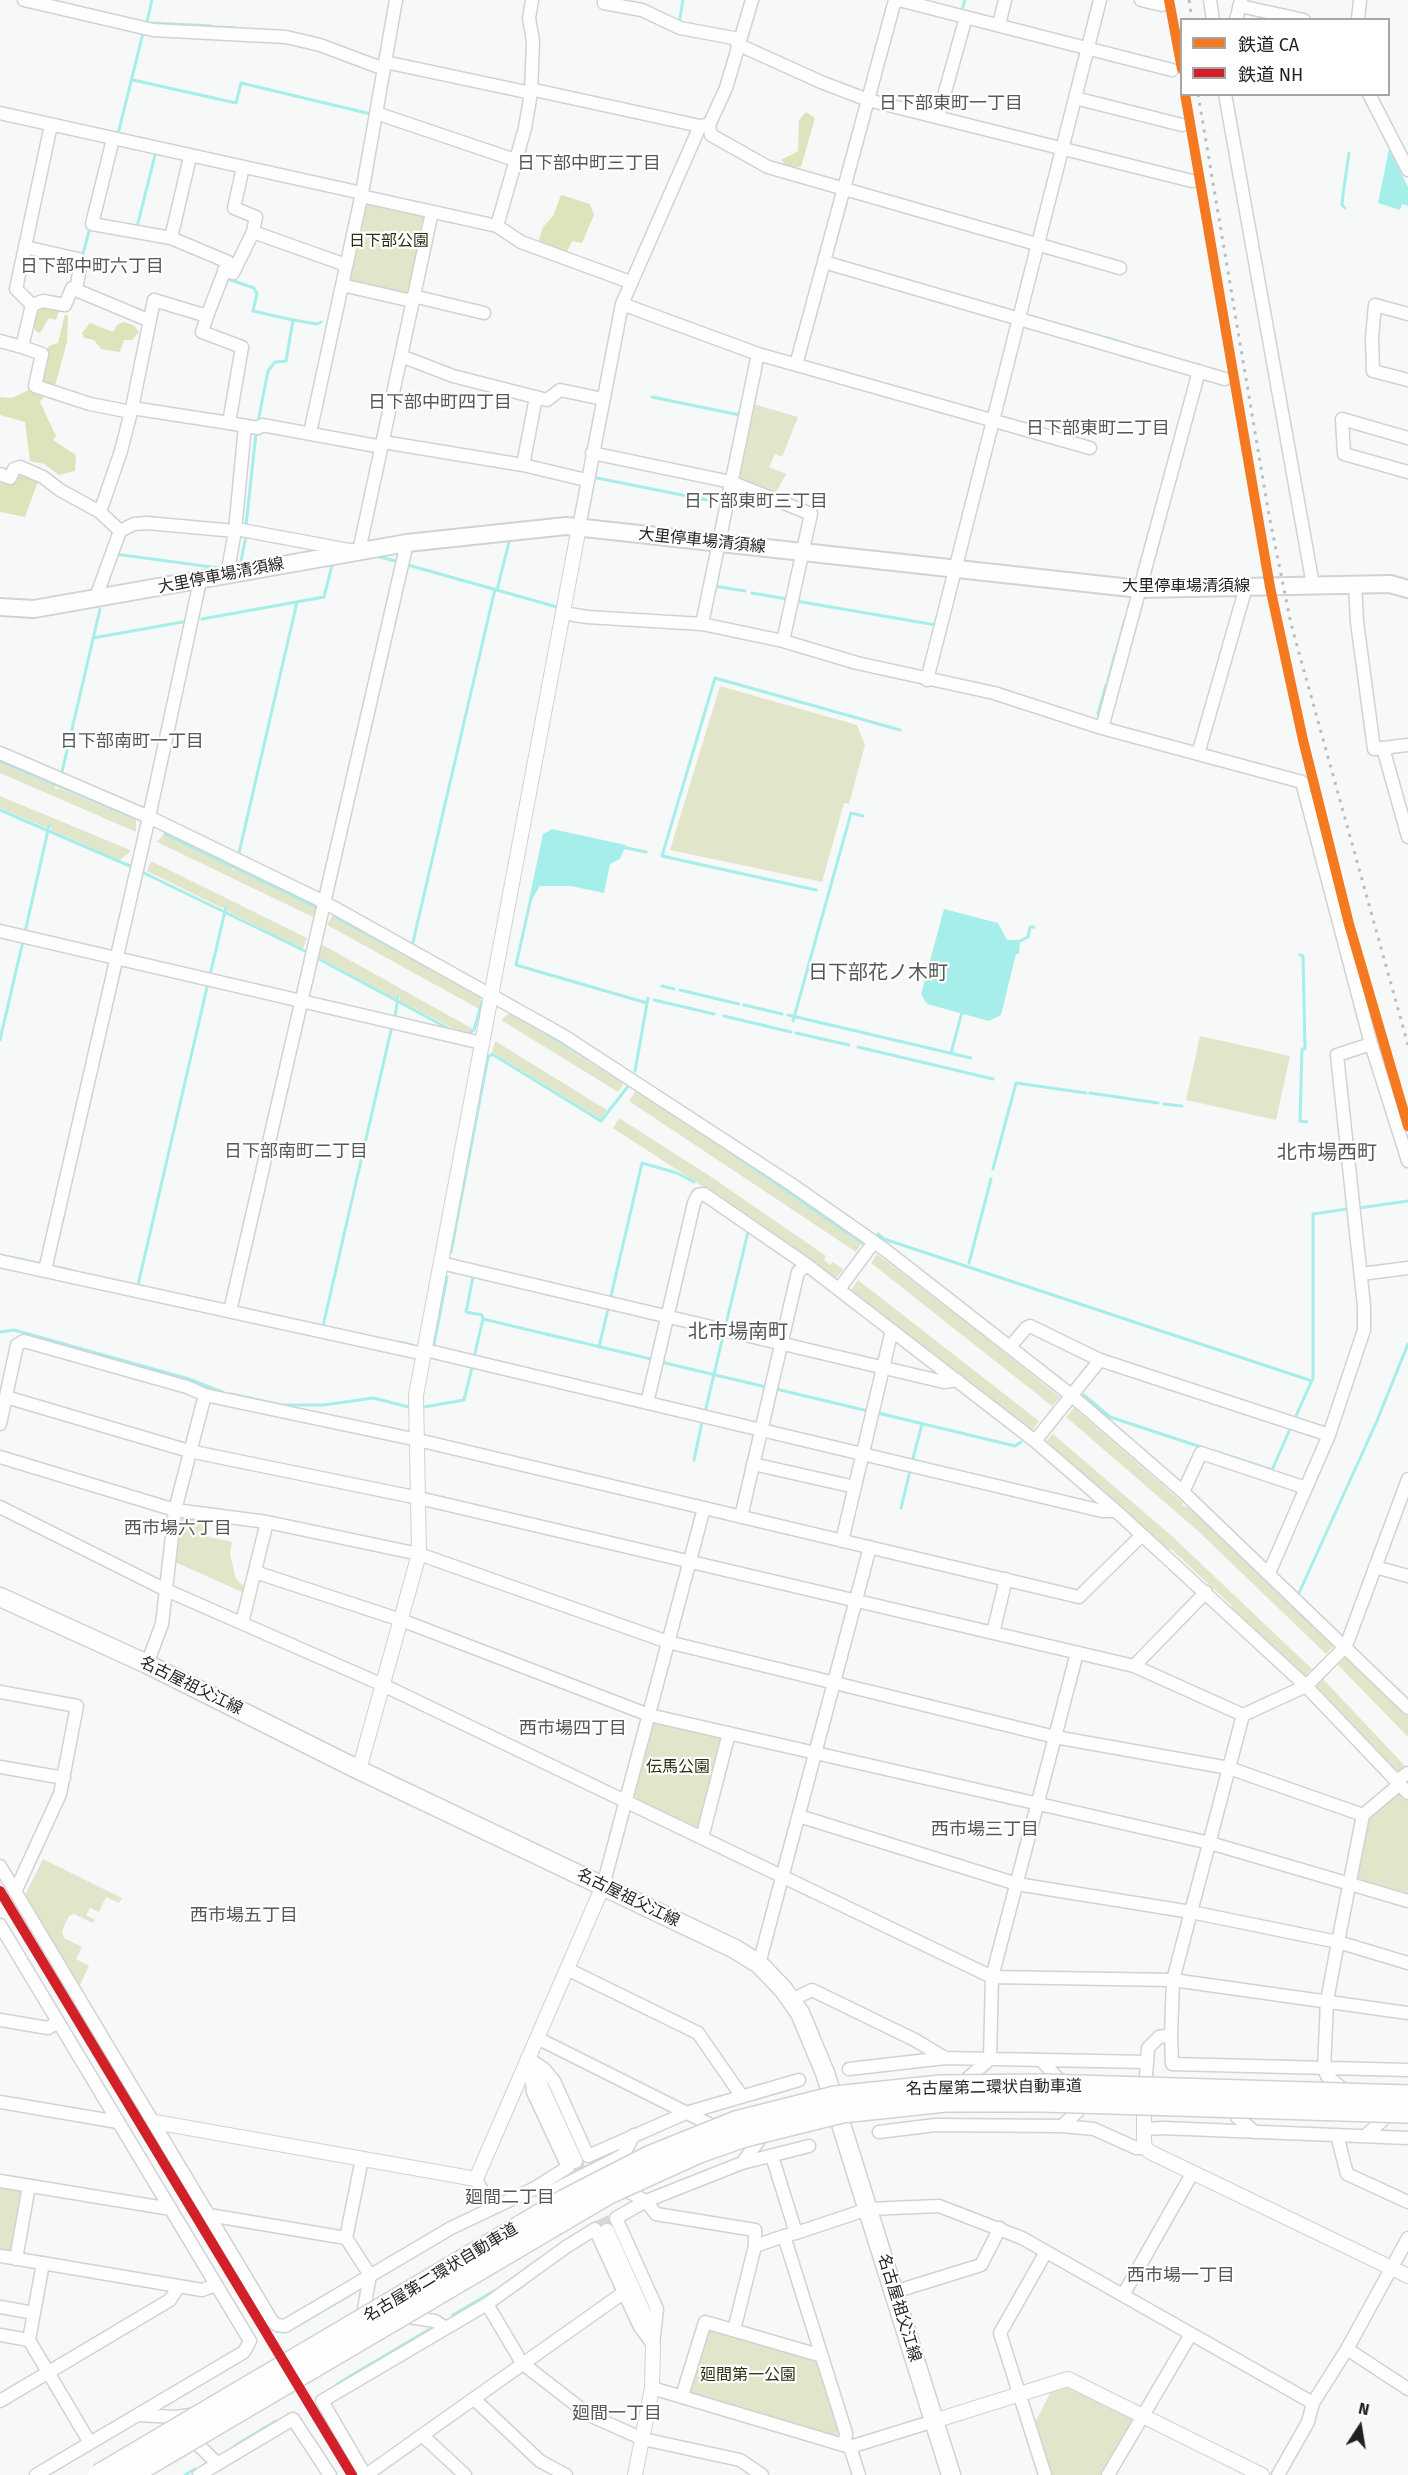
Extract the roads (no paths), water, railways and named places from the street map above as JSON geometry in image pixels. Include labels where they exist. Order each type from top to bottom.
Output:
[{"type":"highway","name":"名古屋第二環状自動車道","points":[[99,2475],[565,2200],[649,2157],[736,2122],[835,2097],[941,2086],[1045,2085],[1408,2096]]},
{"type":"highway","name":"名古屋第二環状自動車道","points":[[130,2475],[598,2199],[699,2151],[745,2136],[842,2112],[945,2101],[1045,2101],[1408,2112]]},
{"type":"main road","name":"大里停車場清須線","points":[[1,610],[34,609],[95,600],[407,543],[579,527],[1140,589],[1407,585]]},
{"type":"main road","name":"名古屋祖父江線","points":[[0,1598],[147,1664],[358,1770],[735,1949],[759,1964],[791,2000],[810,2034],[825,2073],[951,2475]]},
{"type":"street","points":[[24,0],[153,30],[286,37],[320,45],[385,66],[531,91],[704,125],[711,135],[768,167],[1120,268]]},
{"type":"street","points":[[310,433],[361,195],[396,0]]},
{"type":"street","points":[[497,226],[518,161],[531,91],[533,41],[530,18],[532,0]]},
{"type":"street","points":[[604,0],[604,3],[642,10],[680,28],[738,42],[821,82],[868,100],[1192,181]]},
{"type":"street","points":[[358,1770],[419,1554],[416,1395],[586,480],[622,304],[630,282],[704,125],[726,88],[752,0]]},
{"type":"street","points":[[796,365],[897,0],[1172,70]]},
{"type":"street","points":[[999,25],[1005,0]]},
{"type":"street","points":[[927,680],[1100,0]]},
{"type":"street","points":[[1141,0],[1162,5]]},
{"type":"street","points":[[1210,0],[1213,18]]},
{"type":"street","points":[[1358,18],[1360,0]]},
{"type":"street","points":[[1236,18],[1240,3],[1296,18]]},
{"type":"street","points":[[938,117],[966,17]]},
{"type":"street","points":[[1225,96],[1313,585]]},
{"type":"street","points":[[1369,96],[1408,170]]},
{"type":"street","points":[[1076,98],[1182,125]]},
{"type":"street","points":[[0,113],[497,226],[521,242],[630,282]]},
{"type":"street","points":[[376,113],[518,161]]},
{"type":"street","points":[[32,305],[16,289],[51,125]]},
{"type":"street","points":[[113,139],[92,224],[171,238],[228,262],[202,332],[242,347],[230,423]]},
{"type":"street","points":[[171,238],[190,157]]},
{"type":"street","points":[[224,270],[232,273],[253,232],[256,218],[234,208],[243,167]]},
{"type":"street","points":[[95,600],[120,531],[134,524],[236,530],[357,551],[432,212]]},
{"type":"street","points":[[253,232],[346,265]]},
{"type":"street","points":[[25,247],[78,259],[81,262],[76,290]]},
{"type":"street","points":[[824,262],[1225,379]]},
{"type":"street","points":[[342,285],[484,313]]},
{"type":"street","points":[[32,305],[43,301],[64,305],[72,288],[148,320]]},
{"type":"street","points":[[100,512],[122,450],[154,300],[207,316]]},
{"type":"street","points":[[622,304],[758,354],[1090,448]]},
{"type":"street","points":[[22,347],[32,305]]},
{"type":"street","points":[[1408,314],[1375,305],[1372,338],[1373,371],[1408,380]]},
{"type":"street","points":[[0,341],[42,354],[35,386],[90,404],[258,428],[262,425],[523,465],[586,480]]},
{"type":"street","points":[[702,624],[758,354]]},
{"type":"street","points":[[401,356],[453,376],[548,400],[560,390],[603,399]]},
{"type":"street","points":[[1102,728],[1199,371]]},
{"type":"street","points":[[523,465],[537,397]]},
{"type":"street","points":[[1408,438],[1342,419],[1344,454],[1408,472]]},
{"type":"street","points":[[227,575],[236,530],[245,426]]},
{"type":"street","points":[[592,453],[731,482],[811,513],[800,551],[783,641]]},
{"type":"street","points":[[0,474],[10,478],[14,469],[20,467],[43,477],[60,490],[100,512],[120,531]]},
{"type":"street","points":[[230,1311],[407,543]]},
{"type":"street","points":[[45,1270],[149,817],[200,580]]},
{"type":"street","points":[[1355,584],[1357,622],[1374,749],[1408,744]]},
{"type":"street","points":[[1198,754],[1246,587]]},
{"type":"street","points":[[563,613],[587,617],[702,624],[783,641],[927,680],[994,693],[1102,728],[1302,782],[1371,1044],[1408,1161]]},
{"type":"street","points":[[1383,748],[1408,837]]},
{"type":"street","points":[[0,753],[149,817],[324,902],[491,993],[646,1087],[874,1242],[1071,1395],[1183,1492],[1408,1708]]},
{"type":"street","points":[[0,931],[483,1043]]},
{"type":"street","points":[[1269,1573],[1329,1435],[1364,1330],[1361,1274],[1337,1055],[1371,1044]]},
{"type":"street","points":[[647,1403],[698,1195],[704,1194],[807,1265],[1035,1441],[1206,1592],[1306,1686],[1408,1793]]},
{"type":"street","points":[[839,1289],[874,1242]]},
{"type":"street","points":[[0,1261],[424,1352],[1102,1512],[1116,1511]]},
{"type":"street","points":[[441,1263],[944,1382],[957,1380]]},
{"type":"street","points":[[741,1516],[798,1272],[807,1265]]},
{"type":"street","points":[[1361,1274],[1408,1268]]},
{"type":"street","points":[[1010,1347],[1030,1326],[1100,1360],[1329,1435]]},
{"type":"street","points":[[842,1540],[892,1330]]},
{"type":"street","points":[[0,1424],[17,1345],[24,1341],[187,1386],[205,1395],[418,1440],[1079,1597],[1142,1535]]},
{"type":"street","points":[[1035,1441],[1100,1360]]},
{"type":"street","points":[[147,1664],[162,1624],[175,1510],[205,1395]]},
{"type":"street","points":[[6,1397],[189,1451],[419,1498],[1134,1666],[1244,1715],[1306,1686],[1346,1646],[1375,1567],[1406,1493],[1408,1479]]},
{"type":"street","points":[[1183,1492],[1201,1453],[1306,1488]]},
{"type":"street","points":[[0,1457],[175,1510],[267,1522],[419,1554],[668,1642],[1056,1737],[1229,1768],[1363,1815]]},
{"type":"street","points":[[753,1464],[855,1487]]},
{"type":"street","points":[[0,1507],[166,1590],[383,1685],[993,1977],[1173,1980],[1408,2013]]},
{"type":"street","points":[[476,2179],[603,1886],[704,1508]]},
{"type":"street","points":[[242,1623],[267,1522]]},
{"type":"street","points":[[759,1964],[870,1547]]},
{"type":"street","points":[[1375,1567],[1408,1576]]},
{"type":"street","points":[[255,1572],[401,1620],[649,1715],[1210,1843],[1408,1901]]},
{"type":"street","points":[[993,1633],[1006,1579]]},
{"type":"street","points":[[1134,1666],[1206,1592]]},
{"type":"street","points":[[932,2111],[990,2059],[993,1977],[1077,1653]]},
{"type":"street","points":[[0,1692],[77,1706],[60,1794],[15,1892]]},
{"type":"street","points":[[1244,1715],[1173,1980],[1172,2064],[1408,2070]]},
{"type":"street","points":[[702,1838],[729,1733]]},
{"type":"street","points":[[0,1767],[64,1778]]},
{"type":"street","points":[[1365,2136],[1381,2120],[1328,2076],[1324,2069],[1327,2001],[1363,1815],[1394,1789],[1408,1773]]},
{"type":"street","points":[[798,1816],[1017,1884],[1191,1912],[1338,1942],[1408,1963]]},
{"type":"street","points":[[0,1866],[272,2321],[277,2325],[285,2326],[451,2228],[533,2189],[568,2168],[533,2092],[528,2058]]},
{"type":"street","points":[[1,1930],[250,2341],[244,2352],[36,2475]]},
{"type":"street","points":[[567,1969],[698,2033],[741,2095]]},
{"type":"street","points":[[791,2000],[812,1990],[915,2040],[945,2058]]},
{"type":"street","points":[[0,2020],[48,2028],[58,2022]]},
{"type":"street","points":[[1145,2148],[1144,2114],[1148,2048],[1152,2041],[1171,2035]]},
{"type":"street","points":[[537,2038],[679,2107],[686,2114],[755,2141],[742,2163]]},
{"type":"street","points":[[528,2058],[554,2081],[588,2156],[686,2114],[741,2095],[799,2080]]},
{"type":"street","points":[[528,2058],[575,2161]]},
{"type":"street","points":[[849,2069],[945,2058],[1146,2062]]},
{"type":"street","points":[[1041,2060],[1084,2112],[1062,2126]]},
{"type":"street","points":[[0,2102],[118,2122]]},
{"type":"street","points":[[959,2111],[974,2124]]},
{"type":"street","points":[[1237,2117],[1255,2132]]},
{"type":"street","points":[[154,2122],[476,2179]]},
{"type":"street","points":[[879,2132],[935,2125],[974,2124],[1094,2129],[1137,2148],[1145,2148],[1408,2276]]},
{"type":"street","points":[[1144,2130],[1161,2127],[1408,2138]]},
{"type":"street","points":[[533,2189],[552,2191],[623,2155],[634,2135]]},
{"type":"street","points":[[1337,2135],[1347,2174],[1408,2202]]},
{"type":"street","points":[[635,2475],[652,2388],[657,2309],[616,2218],[646,2201],[742,2163],[809,2146]]},
{"type":"street","points":[[772,2156],[822,2356],[859,2475]]},
{"type":"street","points":[[362,2159],[346,2238],[370,2275],[363,2315]]},
{"type":"street","points":[[1123,2295],[1193,2172]]},
{"type":"street","points":[[476,2179],[491,2208]]},
{"type":"street","points":[[0,2181],[171,2209]]},
{"type":"street","points":[[16,2259],[28,2186]]},
{"type":"street","points":[[631,2193],[646,2201],[656,2214],[755,2230],[755,2246],[734,2330]]},
{"type":"street","points":[[755,2246],[867,2209],[939,2206],[1000,2228],[1047,2252],[1313,2403]]},
{"type":"street","points":[[209,2215],[346,2238]]},
{"type":"street","points":[[566,2247],[570,2224]]},
{"type":"street","points":[[894,2292],[981,2265],[1000,2228]]},
{"type":"street","points":[[623,2293],[366,2475],[322,2401],[444,2327],[487,2304],[595,2229],[639,2327],[653,2345]]},
{"type":"street","points":[[607,2231],[645,2316],[653,2345]]},
{"type":"street","points":[[1278,2475],[1308,2422],[1313,2403],[1347,2349],[1408,2238]]},
{"type":"street","points":[[1045,2475],[1000,2333],[1047,2252]]},
{"type":"street","points":[[0,2256],[202,2290],[216,2285]]},
{"type":"street","points":[[43,2263],[28,2340],[90,2443]]},
{"type":"street","points":[[0,2401],[170,2300],[179,2286]]},
{"type":"street","points":[[487,2304],[522,2363],[589,2415],[643,2439],[740,2460],[762,2475]]},
{"type":"street","points":[[0,2307],[33,2313]]},
{"type":"street","points":[[409,2317],[435,2322],[444,2327]]},
{"type":"street","points":[[682,2396],[705,2322],[822,2356]]},
{"type":"street","points":[[1107,2475],[1191,2334]]},
{"type":"street","points":[[0,2335],[28,2340]]},
{"type":"street","points":[[1347,2349],[1408,2389]]},
{"type":"street","points":[[652,2388],[848,2445],[1068,2379],[1262,2475]]},
{"type":"street","points":[[474,2399],[540,2461],[566,2475]]},
{"type":"street","points":[[138,2415],[176,2417],[197,2414]]},
{"type":"street","points":[[199,2475],[293,2419],[297,2421],[330,2475]]},
{"type":"street","points":[[422,2435],[465,2475]]},
{"type":"street","points":[[189,2436],[218,2464]]},
{"type":"water","points":[[1389,149],[1408,187],[1408,206],[1402,204],[1400,210],[1378,203]]},
{"type":"water","points":[[552,829],[626,845],[620,859],[610,864],[604,893],[571,886],[540,886],[531,901],[529,900],[543,834]]},
{"type":"water","points":[[944,909],[998,923],[1007,940],[1020,940],[1019,954],[1016,954],[1001,1015],[989,1021],[927,1004],[921,994]]},
{"type":"waterway","points":[[147,22],[152,0]]},
{"type":"waterway","points":[[679,23],[683,0]]},
{"type":"waterway","points":[[962,10],[965,0]]},
{"type":"waterway","points":[[152,23],[211,26]]},
{"type":"waterway","points":[[219,27],[236,28]]},
{"type":"waterway","points":[[118,134],[143,33]]},
{"type":"waterway","points":[[133,80],[236,103],[241,83],[371,114]]},
{"type":"waterway","points":[[522,166],[526,147]]},
{"type":"waterway","points":[[1345,208],[1342,205],[1349,153]]},
{"type":"waterway","points":[[137,227],[155,155]]},
{"type":"waterway","points":[[82,258],[89,231],[92,229]]},
{"type":"waterway","points":[[225,278],[254,288],[257,294],[253,311],[293,320]]},
{"type":"waterway","points":[[258,422],[268,371],[275,362],[286,361],[293,320],[317,324],[321,322]]},
{"type":"waterway","points":[[1061,325],[1099,336]]},
{"type":"waterway","points":[[1104,337],[1124,343]]},
{"type":"waterway","points":[[652,397],[740,415]]},
{"type":"waterway","points":[[246,526],[256,433]]},
{"type":"waterway","points":[[592,477],[722,503]]},
{"type":"waterway","points":[[240,566],[246,536]]},
{"type":"waterway","points":[[497,590],[510,538]]},
{"type":"waterway","points":[[115,554],[219,568]]},
{"type":"waterway","points":[[376,556],[399,562]]},
{"type":"waterway","points":[[202,619],[324,597],[332,565]]},
{"type":"waterway","points":[[408,565],[557,607]]},
{"type":"waterway","points":[[714,586],[745,591]]},
{"type":"waterway","points":[[413,942],[495,589]]},
{"type":"waterway","points":[[752,593],[787,599]]},
{"type":"waterway","points":[[796,601],[936,625]]},
{"type":"waterway","points":[[239,853],[297,602]]},
{"type":"waterway","points":[[62,772],[100,609]]},
{"type":"waterway","points":[[1122,629],[1126,618]]},
{"type":"waterway","points":[[93,638],[188,621]]},
{"type":"waterway","points":[[1117,649],[1121,634]]},
{"type":"waterway","points":[[1108,681],[1115,654]]},
{"type":"waterway","points":[[881,674],[913,681]]},
{"type":"waterway","points":[[816,890],[662,856],[715,678],[900,730]]},
{"type":"waterway","points":[[1098,714],[1106,685]]},
{"type":"waterway","points":[[0,761],[135,818]]},
{"type":"waterway","points":[[0,810],[130,866]]},
{"type":"waterway","points":[[793,1021],[851,813],[863,816]]},
{"type":"waterway","points":[[25,932],[49,826]]},
{"type":"waterway","points":[[165,834],[316,907]]},
{"type":"waterway","points":[[622,847],[646,852]]},
{"type":"waterway","points":[[144,873],[307,952]]},
{"type":"waterway","points":[[531,898],[516,965],[647,1003]]},
{"type":"waterway","points":[[210,975],[226,907]]},
{"type":"waterway","points":[[334,916],[428,967]]},
{"type":"waterway","points":[[1018,942],[1028,937],[1030,927],[1034,927]]},
{"type":"waterway","points":[[0,1040],[23,941]]},
{"type":"waterway","points":[[1300,955],[1303,956],[1305,1049],[1302,1049],[1300,1121],[1307,1122]]},
{"type":"waterway","points":[[317,958],[453,1031]]},
{"type":"waterway","points":[[138,1285],[208,983]]},
{"type":"waterway","points":[[662,986],[674,989]]},
{"type":"waterway","points":[[680,990],[739,1004]]},
{"type":"waterway","points":[[395,1017],[398,997]]},
{"type":"waterway","points":[[635,1071],[648,998]]},
{"type":"waterway","points":[[654,1000],[714,1014]]},
{"type":"waterway","points":[[464,1036],[474,1030],[482,1002]]},
{"type":"waterway","points":[[744,1005],[782,1014]]},
{"type":"waterway","points":[[951,1053],[962,1012]]},
{"type":"waterway","points":[[788,1015],[971,1058]]},
{"type":"waterway","points":[[724,1016],[791,1032]]},
{"type":"waterway","points":[[522,1019],[588,1059]]},
{"type":"waterway","points":[[323,1326],[392,1026]]},
{"type":"waterway","points":[[796,1033],[849,1045]]},
{"type":"waterway","points":[[858,1047],[993,1079]]},
{"type":"waterway","points":[[451,1252],[488,1057],[492,1054],[601,1121],[629,1085],[627,1083]]},
{"type":"waterway","points":[[993,1169],[1016,1083],[1086,1093]]},
{"type":"waterway","points":[[1090,1093],[1158,1103]]},
{"type":"waterway","points":[[1164,1104],[1182,1106]]},
{"type":"waterway","points":[[726,1149],[862,1243]]},
{"type":"waterway","points":[[611,1296],[642,1163],[677,1173],[694,1182]]},
{"type":"waterway","points":[[969,1263],[991,1179]]},
{"type":"waterway","points":[[1359,1208],[1408,1201]]},
{"type":"waterway","points":[[1295,1418],[1313,1378],[1313,1214],[1347,1209]]},
{"type":"waterway","points":[[726,1324],[748,1232]]},
{"type":"waterway","points":[[878,1234],[884,1239],[1312,1381]]},
{"type":"waterway","points":[[0,1255],[37,1263]]},
{"type":"waterway","points":[[55,1267],[70,1270]]},
{"type":"waterway","points":[[434,1344],[447,1277]]},
{"type":"waterway","points":[[473,1277],[466,1312],[482,1315],[483,1319]]},
{"type":"waterway","points":[[599,1347],[608,1309]]},
{"type":"waterway","points":[[474,1357],[483,1319],[651,1359]]},
{"type":"waterway","points":[[0,1332],[14,1330],[189,1379],[222,1392]]},
{"type":"waterway","points":[[705,1412],[723,1336]]},
{"type":"waterway","points":[[399,1342],[412,1345]]},
{"type":"waterway","points":[[1299,1593],[1376,1423],[1408,1344]]},
{"type":"waterway","points":[[661,1362],[766,1387]]},
{"type":"waterway","points":[[424,1407],[464,1400],[472,1367]]},
{"type":"waterway","points":[[776,1389],[868,1411]]},
{"type":"waterway","points":[[231,1394],[281,1405],[324,1405],[373,1398],[409,1407]]},
{"type":"waterway","points":[[1084,1395],[1110,1417],[1204,1448]]},
{"type":"waterway","points":[[878,1413],[1015,1446],[1021,1442]]},
{"type":"waterway","points":[[694,1460],[702,1422]]},
{"type":"waterway","points":[[912,1462],[922,1424]]},
{"type":"waterway","points":[[1214,1451],[1272,1470],[1290,1429]]},
{"type":"waterway","points":[[901,1508],[910,1471]]},
{"type":"waterway","points":[[297,2326],[358,2290]]},
{"type":"waterway","points":[[453,2315],[494,2291]]},
{"type":"waterway","points":[[337,2384],[430,2329]]},
{"type":"waterway","points":[[236,2445],[276,2421]]},
{"type":"waterway","points":[[185,2475],[195,2469]]},
{"type":"tunnel","points":[[575,2161],[607,2231]]},
{"type":"railway","points":[[1189,0],[1192,18]]},
{"type":"railway","points":[[1198,96],[1269,515],[1291,624],[1408,1045]]},
{"type":"rail line","name":"CA","points":[[1169,0],[1180,58]]},
{"type":"rail line","name":"CA","points":[[1185,96],[1270,587],[1303,740],[1349,924],[1408,1126]]},
{"type":"rail line","name":"NH","points":[[0,1891],[352,2475]]},
{"type":"district","name":"日下部東町一丁目","points":[[951,104]]},
{"type":"district","name":"日下部中町三丁目","points":[[589,164]]},
{"type":"district","name":"日下部中町六丁目","points":[[92,267]]},
{"type":"district","name":"日下部中町四丁目","points":[[440,403]]},
{"type":"district","name":"日下部東町二丁目","points":[[1098,429]]},
{"type":"district","name":"日下部東町三丁目","points":[[756,502]]},
{"type":"district","name":"日下部南町一丁目","points":[[132,742]]},
{"type":"district","name":"日下部花ノ木町","points":[[878,973]]},
{"type":"district","name":"日下部南町二丁目","points":[[296,1152]]},
{"type":"district","name":"北市場西町","points":[[1327,1153]]},
{"type":"district","name":"北市場南町","points":[[738,1332]]},
{"type":"district","name":"西市場六丁目","points":[[178,1529]]},
{"type":"district","name":"西市場四丁目","points":[[573,1729]]},
{"type":"district","name":"西市場三丁目","points":[[985,1830]]},
{"type":"district","name":"西市場五丁目","points":[[244,1916]]},
{"type":"district","name":"廻間二丁目","points":[[510,2198]]},
{"type":"district","name":"西市場一丁目","points":[[1181,2276]]},
{"type":"district","name":"廻間一丁目","points":[[617,2414]]},
{"type":"park label","name":"日下部公園","points":[[389,242]]},
{"type":"park label","name":"伝馬公園","points":[[678,1768]]},
{"type":"park label","name":"廻間第一公園","points":[[748,2376]]}]
